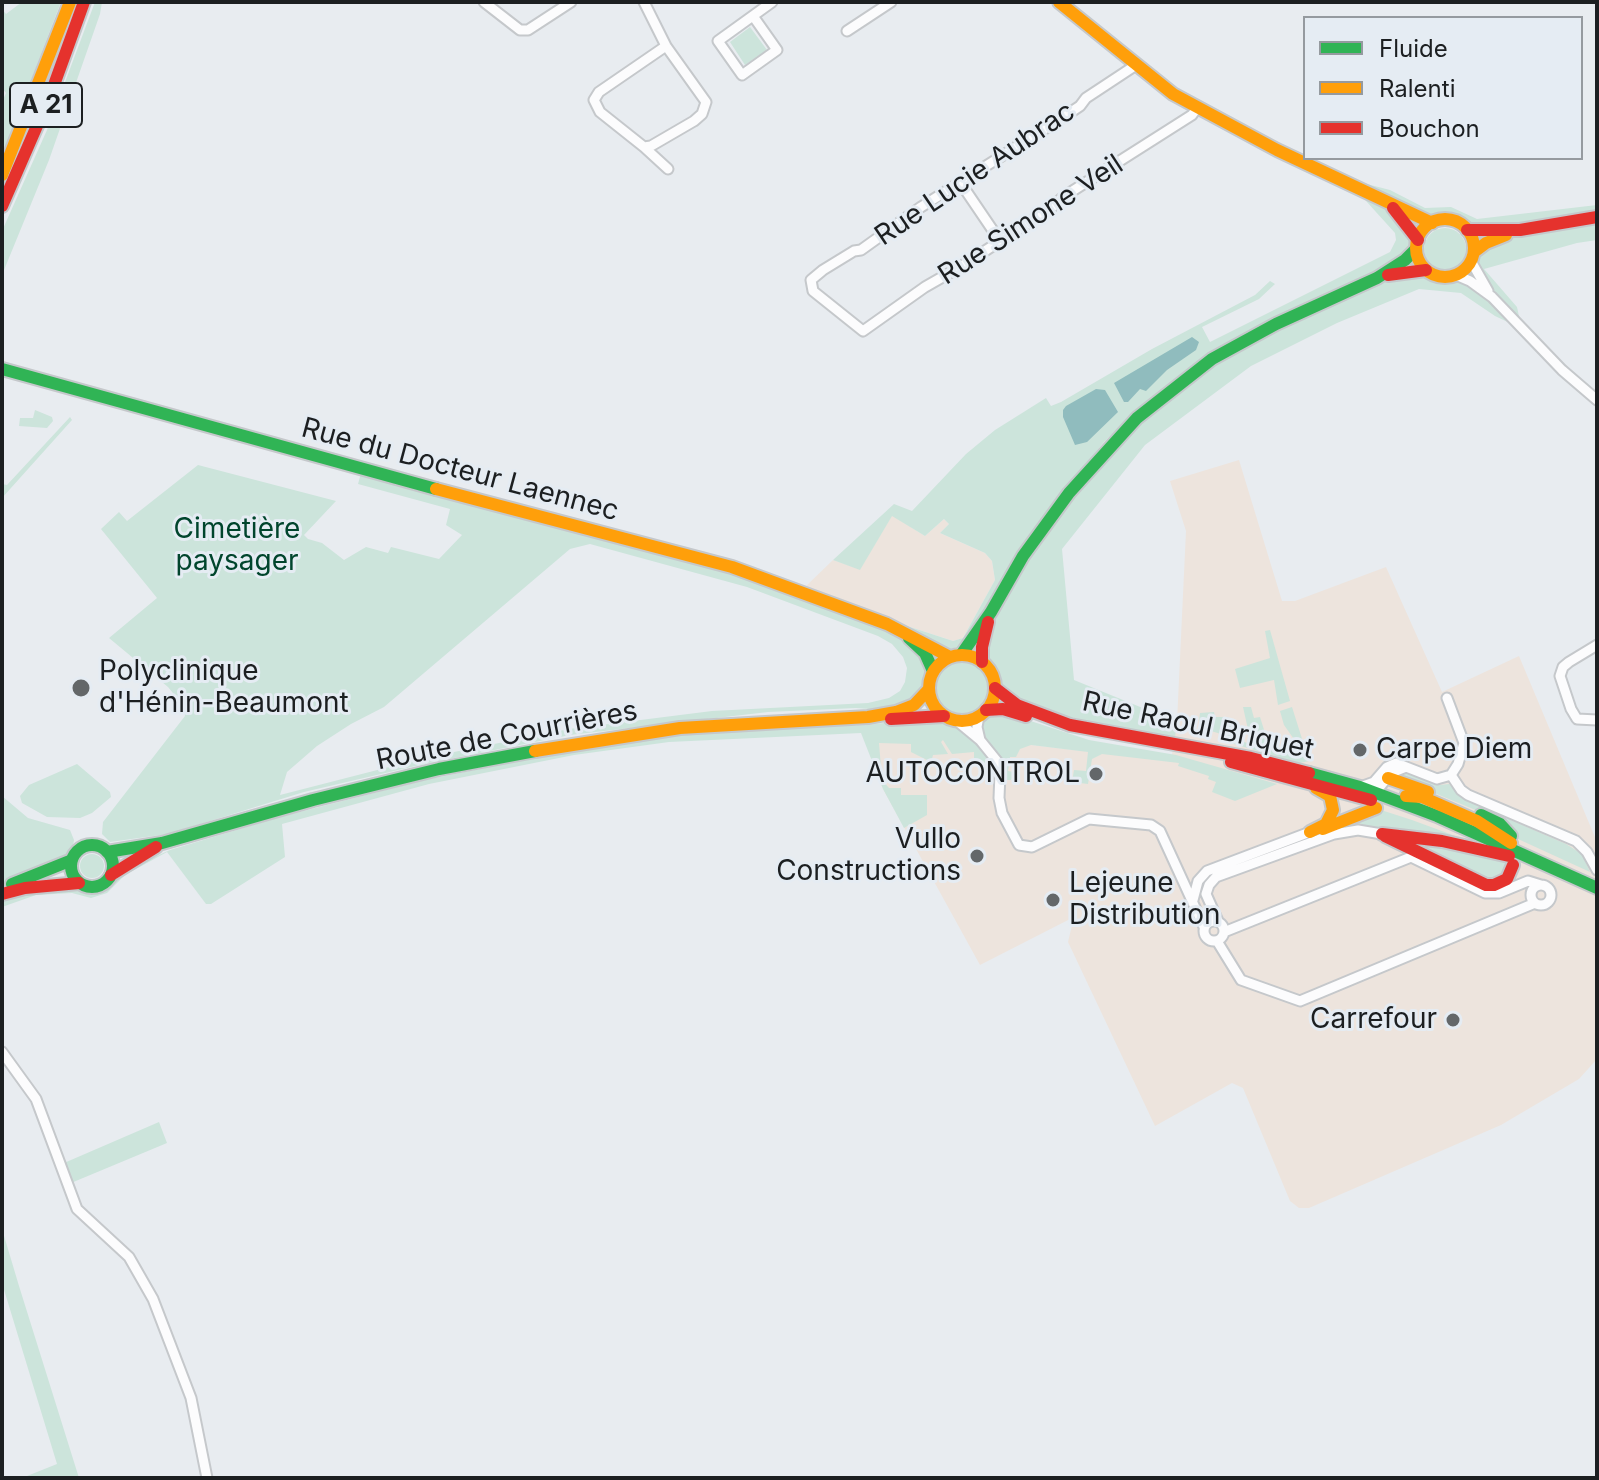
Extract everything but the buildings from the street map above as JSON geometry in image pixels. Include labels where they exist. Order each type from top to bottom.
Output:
[{"type":"main road","name":"A 21","points":[[2,175],[70,2]]},
{"type":"main road","name":"A 21","points":[[2,206],[50,96],[84,2]]},
{"type":"main road","points":[[1059,2],[1173,94],[1277,150],[1432,223]]},
{"type":"main road","points":[[1388,203],[1417,244],[1419,261],[1426,270]]},
{"type":"main road","points":[[956,656],[982,662],[991,673],[995,688],[993,700],[983,713],[968,721],[944,716],[933,704],[929,689],[933,671],[956,656],[991,612],[1012,573],[1069,493],[1137,418],[1172,388],[1243,341],[1377,278],[1405,260],[1423,230],[1432,223],[1451,220],[1467,230],[1484,232],[1520,230],[1597,217]]},
{"type":"main road","points":[[1467,230],[1473,240],[1472,257]]},
{"type":"main road","points":[[1377,278],[1426,270],[1444,277],[1456,275],[1486,243],[1520,230]]},
{"type":"main road","name":"Rue du Docteur Laennec","points":[[2,369],[361,469],[732,567],[901,630],[956,656]]},
{"type":"main road","points":[[982,662],[982,647],[991,612]]},
{"type":"main road","name":"Rue du Docteur Laennec","points":[[901,630],[925,653],[933,671]]},
{"type":"main road","name":"Rue Raoul Briquet","points":[[995,688],[1017,705],[1070,725],[1251,758],[1377,789],[1597,888]]},
{"type":"main road","name":"Route de Courrières","points":[[868,717],[910,707],[929,689]]},
{"type":"main road","name":"Rue Raoul Briquet","points":[[983,713],[1007,710],[1091,737],[1213,758],[1307,782],[1377,789]]},
{"type":"main road","name":"Route de Courrières","points":[[107,852],[162,843],[313,800],[439,769],[528,752],[680,728],[868,717],[944,716]]},
{"type":"main road","points":[[1307,782],[1327,793],[1333,806],[1328,821],[1310,832]]},
{"type":"main road","points":[[1310,832],[1377,789],[1489,818],[1511,836]]},
{"type":"main road","points":[[1406,796],[1422,797],[1483,824],[1506,841],[1549,860],[1566,873]]},
{"type":"main road","points":[[1382,834],[1463,845],[1508,856],[1543,871],[1566,873]]},
{"type":"main road","points":[[1382,834],[1486,885],[1507,879],[1513,865]]},
{"type":"main road","name":"Route de Courrières","points":[[111,875],[162,843]]},
{"type":"main road","points":[[2,888],[72,860],[85,847],[98,846],[107,852],[112,861],[111,875],[97,887],[79,883],[25,888],[2,894]]},
{"type":"main road","points":[[72,860],[72,872],[79,883]]},
{"type":"street","points":[[484,2],[520,30],[528,30],[571,2]]},
{"type":"street","points":[[644,2],[666,46],[706,102],[706,108],[694,121],[644,147]]},
{"type":"street","points":[[753,16],[777,50],[742,75],[718,41],[772,2]]},
{"type":"street","points":[[847,31],[891,2]]},
{"type":"street","points":[[666,46],[599,92],[594,100],[600,112],[668,169]]},
{"type":"street","name":"Rue Lucie Aubrac","points":[[863,331],[813,291],[811,280],[1062,118],[1136,65]]},
{"type":"street","name":"Rue Simone Veil","points":[[863,331],[925,287],[1192,115],[1197,108]]},
{"type":"street","points":[[960,182],[1000,241]]},
{"type":"street","points":[[1472,257],[1492,297]]},
{"type":"street","points":[[1456,275],[1492,297],[1562,370],[1597,400]]},
{"type":"street","points":[[1597,645],[1563,667],[1560,676],[1577,719],[1597,720]]},
{"type":"street","points":[[1377,789],[1397,769],[1410,767],[1437,779],[1451,775],[1464,743],[1447,698]]},
{"type":"street","points":[[980,740],[977,727],[983,713]]},
{"type":"street","points":[[957,721],[980,740],[999,766],[1002,813],[1015,840],[1023,847],[1032,847],[1092,818],[1151,825],[1160,831],[1193,900],[1206,938],[1217,941],[1241,980],[1300,1001],[1535,903],[1544,904],[1550,897],[1549,889],[1528,881],[1499,893],[1485,893],[1411,857],[1224,932],[1217,941]]},
{"type":"street","points":[[1451,775],[1464,792],[1576,841],[1587,852],[1597,870]]},
{"type":"street","points":[[1224,932],[1206,894],[1216,877],[1305,842],[1334,834],[1358,830],[1382,834]]},
{"type":"street","points":[[1193,900],[1198,881],[1207,871],[1310,832]]},
{"type":"street","points":[[1535,903],[1531,893],[1541,885]]},
{"type":"street","points":[[1204,927],[1209,922],[1218,921]]},
{"type":"street","points":[[2,1052],[36,1099],[77,1209],[129,1257],[153,1299],[191,1398],[207,1478]]},
{"type":"shaded area","points":[[1239,460],[1282,601],[1295,601],[1386,567],[1442,692],[1519,656],[1597,842],[1597,1059],[1579,1079],[1501,1125],[1309,1208],[1299,1208],[1290,1201],[1243,1088],[1232,1083],[1155,1126],[1068,942],[1074,917],[980,965],[883,789],[862,733],[947,736],[978,745],[1031,745],[1171,761],[1177,722],[1186,531],[1170,481]]},
{"type":"shaded area","points":[[892,515],[925,536],[944,519],[949,524],[940,533],[985,553],[992,561],[995,580],[963,638],[953,641],[805,587],[833,560],[860,569]]},
{"type":"green space","points":[[22,2],[61,2],[2,156],[2,102],[6,93],[2,88],[2,9],[6,14]]},
{"type":"green space","points":[[95,2],[102,2],[100,14],[49,160],[2,275],[2,231],[47,130]]},
{"type":"green space","points":[[750,27],[767,50],[745,65],[730,42]]},
{"type":"green space","points":[[1359,182],[1390,190],[1425,208],[1451,207],[1477,219],[1597,205],[1597,213],[1502,228],[1474,228],[1452,216],[1425,216]]},
{"type":"green space","points":[[1357,191],[1384,204],[1413,239],[1410,250],[1390,266],[1299,307],[1133,414],[1104,442],[1051,508],[1015,559],[961,649],[942,650],[901,624],[953,641],[963,638],[995,580],[992,561],[985,553],[940,533],[949,524],[944,519],[925,536],[892,516],[860,570],[833,560],[894,504],[912,511],[966,454],[995,430],[1046,398],[1051,406],[1061,402],[1152,349],[1255,295],[1270,281],[1275,284],[1259,299],[1202,327],[1210,342],[1390,252],[1396,240],[1395,233]]},
{"type":"green space","points":[[1597,222],[1597,240],[1484,269],[1517,307],[1520,321],[1487,284],[1477,262],[1479,254],[1504,240]]},
{"type":"green space","points":[[1445,228],[1460,234],[1466,249],[1460,264],[1445,270],[1430,264],[1424,249],[1430,234]]},
{"type":"green space","points":[[1425,275],[1440,282],[1461,281],[1470,285],[1514,325],[1461,293],[1419,289],[1337,323],[1251,366],[1145,445],[1062,549],[1074,680],[1177,722],[1175,738],[1042,714],[1001,688],[986,658],[992,620],[1023,564],[1072,496],[1142,420],[1172,394],[1245,345],[1382,281],[1393,277]]},
{"type":"green space","points":[[35,410],[52,417],[53,421],[47,428],[19,426],[20,418],[33,418]]},
{"type":"green space","points":[[70,417],[72,420],[2,498],[2,484],[7,485]]},
{"type":"green space","name":"Cimetière paysager","points":[[198,465],[336,501],[304,535],[322,543],[344,560],[366,547],[388,553],[391,547],[439,559],[462,535],[446,525],[450,509],[358,484],[361,473],[720,568],[900,635],[917,648],[927,666],[924,682],[911,702],[882,710],[856,708],[768,712],[570,735],[304,792],[168,834],[110,842],[102,834],[103,822],[185,716],[182,704],[168,687],[109,638],[157,598],[101,529],[119,512],[127,521]],"holes":[[[590,544],[747,587],[892,644],[903,657],[907,668],[900,691],[889,698],[868,703],[712,711],[569,729],[424,758],[280,795],[287,772],[317,746],[384,707],[570,549]]]},
{"type":"green space","points":[[1270,630],[1290,701],[1278,705],[1274,680],[1240,688],[1235,669],[1270,658],[1265,631]]},
{"type":"green space","points":[[961,660],[981,668],[989,688],[981,708],[961,716],[941,708],[933,688],[941,668]]},
{"type":"green space","points":[[1243,707],[1251,707],[1254,718],[1260,717],[1270,749],[1299,757],[1301,749],[1284,725],[1280,711],[1292,707],[1309,761],[1300,763],[1220,740],[1221,734],[1211,731],[1213,725],[1199,721],[1200,713],[1214,712],[1215,717],[1228,717],[1235,738],[1247,743],[1249,734]]},
{"type":"green space","points":[[1003,712],[1089,740],[1176,755],[1277,784],[1235,801],[1212,792],[1216,782],[1208,779],[1209,776],[1178,766],[1179,763],[1102,754],[1092,759],[1088,784],[1072,782],[1074,770],[1086,771],[1088,752],[1031,745],[1020,749],[1016,757],[1010,757],[1008,771],[1014,772],[1013,777],[1004,780],[998,756],[983,736],[981,724],[989,715]]},
{"type":"green space","points":[[934,717],[964,731],[994,764],[997,773],[992,772],[983,761],[974,760],[974,752],[952,754],[943,740],[941,742],[948,754],[933,755],[931,762],[911,752],[911,744],[879,743],[882,780],[889,788],[901,788],[901,795],[927,795],[927,815],[904,828],[883,789],[861,733],[669,742],[574,755],[429,784],[282,824],[285,857],[211,904],[206,904],[167,852],[125,875],[107,893],[91,898],[72,893],[36,895],[2,907],[2,900],[33,891],[76,888],[94,894],[111,884],[125,870],[170,850],[280,817],[425,780],[573,750],[668,736],[761,728],[867,725]]},
{"type":"green space","points":[[77,764],[110,792],[111,797],[92,813],[80,818],[47,817],[22,803],[20,796],[29,785]]},
{"type":"green space","points":[[1403,771],[1440,785],[1449,784],[1465,800],[1566,844],[1582,854],[1590,872],[1518,839],[1495,818],[1393,776]]},
{"type":"green space","points":[[2,796],[28,818],[70,830],[73,846],[61,861],[2,883]]},
{"type":"green space","points":[[1381,810],[1412,820],[1477,844],[1343,826]]},
{"type":"green space","points":[[1393,837],[1441,843],[1500,860],[1509,863],[1508,872],[1491,883]]},
{"type":"green space","points":[[92,854],[101,857],[104,866],[101,875],[92,878],[83,875],[80,866],[83,857]]},
{"type":"green space","points":[[159,1122],[167,1143],[71,1183],[64,1163]]},
{"type":"green space","points":[[2,1229],[79,1478],[27,1476],[57,1464],[2,1283]]},
{"type":"water","points":[[1192,337],[1199,342],[1196,350],[1167,370],[1146,391],[1140,389],[1128,402],[1124,402],[1114,383]]},
{"type":"water","points":[[1096,389],[1105,390],[1118,412],[1087,442],[1075,445],[1063,410]]},
{"type":"traffic: fast","points":[[961,655],[991,612],[1023,556],[1069,493],[1137,418],[1212,359],[1276,324],[1377,278],[1416,249]]},
{"type":"traffic: fast","points":[[2,369],[436,489]]},
{"type":"traffic: fast","points":[[909,638],[925,653],[933,671]]},
{"type":"traffic: fast","points":[[107,852],[162,843],[313,800],[439,769],[535,751]]},
{"type":"traffic: fast","points":[[1309,773],[1360,787],[1437,816],[1597,888]]},
{"type":"traffic: fast","points":[[1481,815],[1500,824],[1511,836]]},
{"type":"traffic: fast","points":[[92,845],[107,851],[113,866],[107,881],[92,887],[77,881],[71,866],[77,851],[92,845]]},
{"type":"traffic: fast","points":[[12,884],[72,860]]},
{"type":"traffic: slow","points":[[2,175],[70,2]]},
{"type":"traffic: slow","points":[[1059,2],[1173,94],[1277,150],[1432,223]]},
{"type":"traffic: slow","points":[[1445,219],[1456,221],[1465,228],[1472,237],[1474,248],[1472,259],[1465,268],[1456,275],[1445,277],[1434,275],[1425,268],[1418,259],[1416,248],[1418,237],[1425,228],[1434,221],[1445,219]]},
{"type":"traffic: slow","points":[[1474,252],[1506,235]]},
{"type":"traffic: slow","points":[[436,489],[732,567],[887,624],[950,657]]},
{"type":"traffic: slow","points":[[962,655],[975,658],[985,665],[992,675],[995,688],[992,701],[985,711],[975,718],[962,721],[949,718],[939,711],[932,701],[929,688],[932,675],[939,665],[949,658],[962,655]]},
{"type":"traffic: slow","points":[[535,751],[680,728],[868,717],[914,705],[929,689]]},
{"type":"traffic: slow","points":[[1388,778],[1428,792]]},
{"type":"traffic: slow","points":[[1310,832],[1326,824],[1333,810],[1330,796],[1316,788]]},
{"type":"traffic: slow","points":[[1406,796],[1422,797],[1477,821],[1511,843]]},
{"type":"traffic: slow","points":[[1323,829],[1376,808]]},
{"type":"traffic: jam","points":[[2,206],[50,96],[84,2]]},
{"type":"traffic: jam","points":[[1393,208],[1418,240]]},
{"type":"traffic: jam","points":[[1467,230],[1520,230],[1597,217]]},
{"type":"traffic: jam","points":[[1388,275],[1426,270]]},
{"type":"traffic: jam","points":[[982,662],[988,622]]},
{"type":"traffic: jam","points":[[995,688],[1017,705],[1070,725],[1251,758],[1309,773]]},
{"type":"traffic: jam","points":[[986,710],[1003,709],[1026,716]]},
{"type":"traffic: jam","points":[[891,719],[944,716]]},
{"type":"traffic: jam","points":[[1231,762],[1371,800]]},
{"type":"traffic: jam","points":[[1382,834],[1442,841],[1509,856]]},
{"type":"traffic: jam","points":[[1385,836],[1486,885],[1507,879],[1513,865]]},
{"type":"traffic: jam","points":[[111,875],[156,847]]},
{"type":"traffic: jam","points":[[2,894],[25,888],[79,883]]},
{"type":"place","name":"Polyclinique d'Hénin-Beaumont","points":[[81,688]]},
{"type":"place","name":"Carpe Diem","points":[[1360,750]]},
{"type":"place","name":"AUTOCONTROL","points":[[1096,774]]},
{"type":"place","name":"Vullo Constructions","points":[[977,856]]},
{"type":"place","name":"Lejeune Distribution","points":[[1053,900]]},
{"type":"place","name":"Carrefour","points":[[1453,1020]]}]
